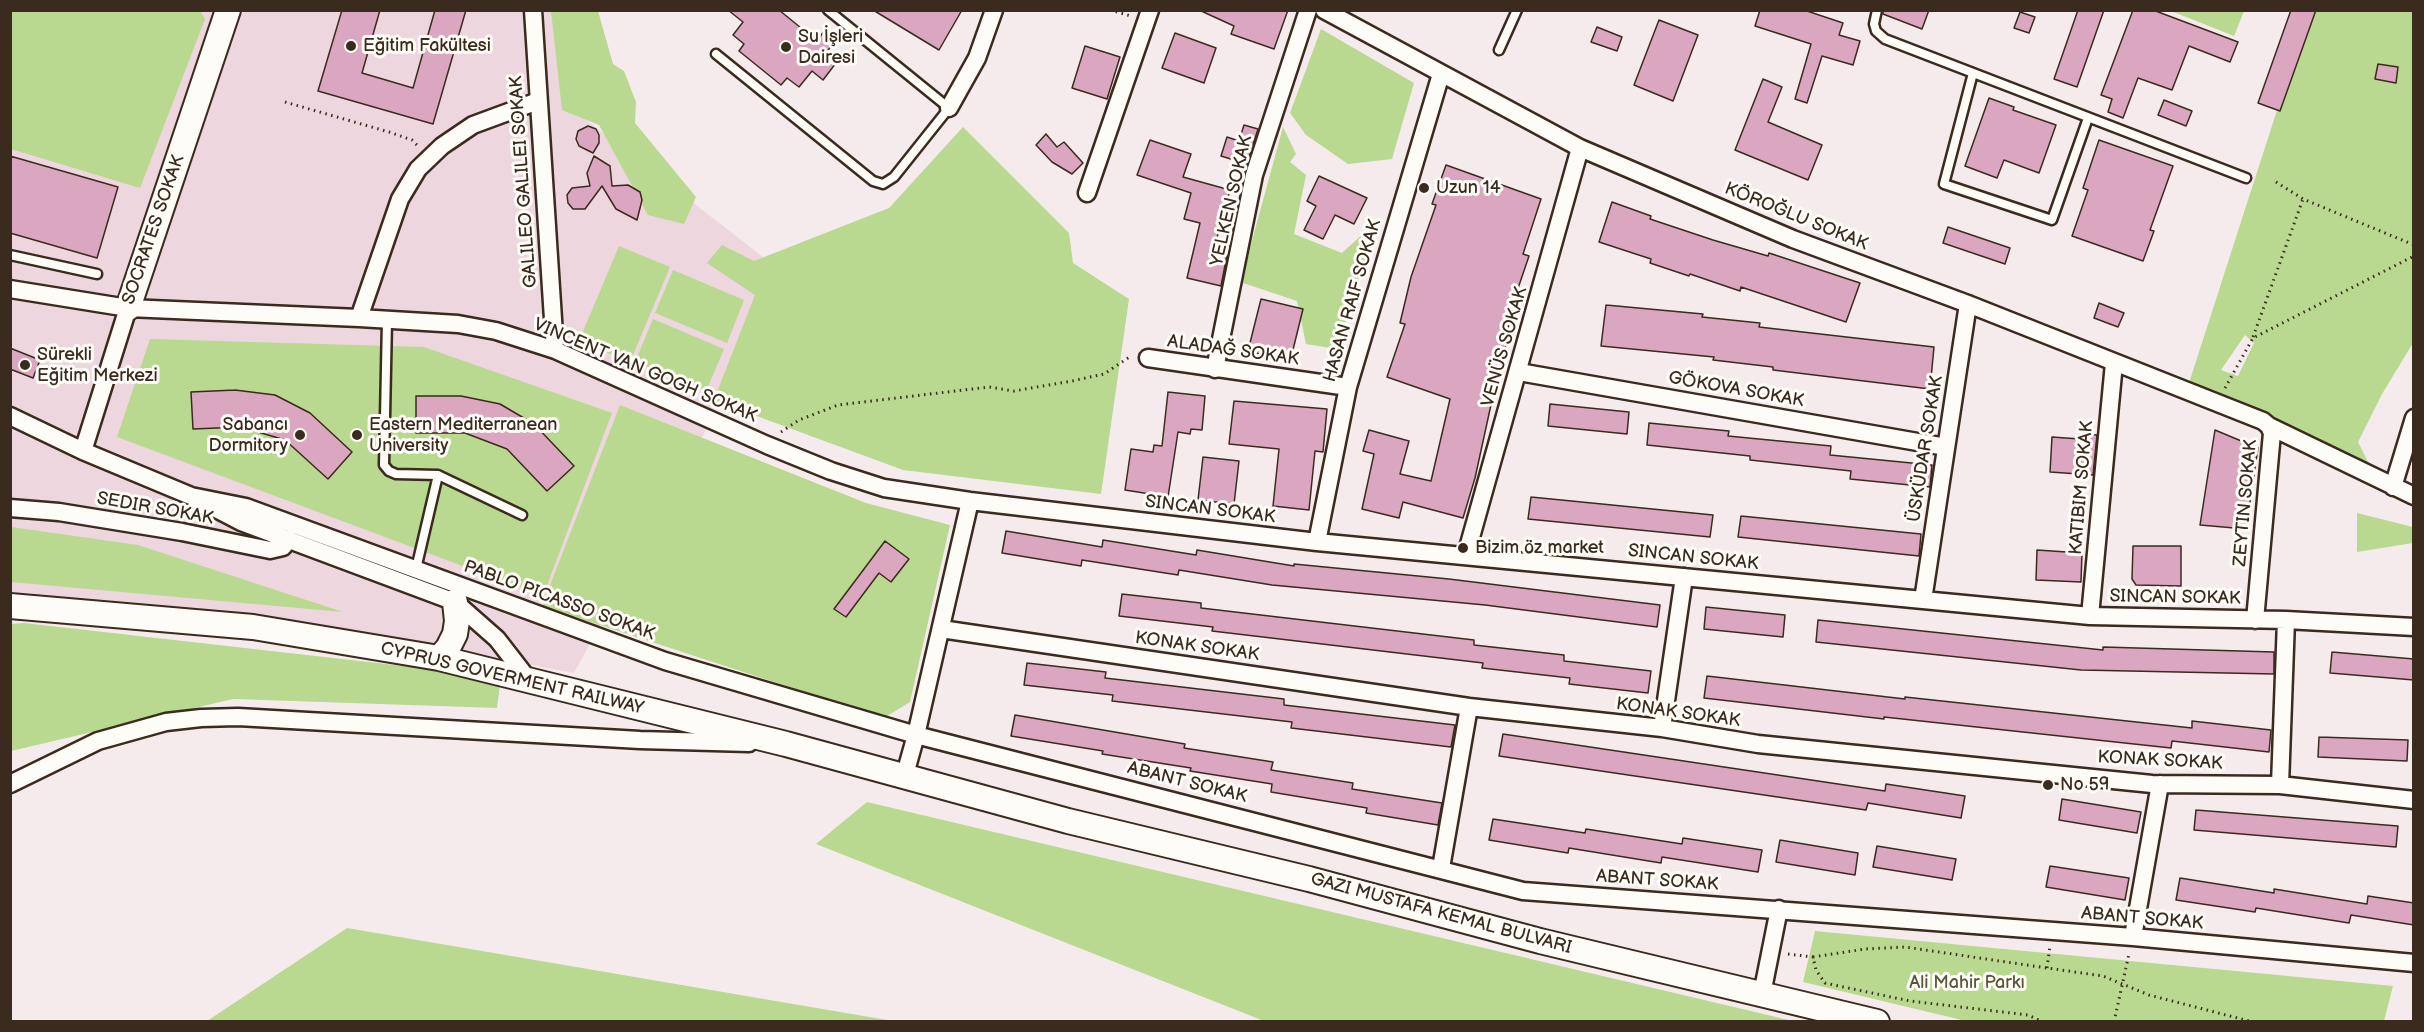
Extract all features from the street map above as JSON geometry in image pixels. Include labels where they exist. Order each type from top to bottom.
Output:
[{"type":"main road","name":"SOCRATES SOKAK","points":[[128,308],[228,10]]},
{"type":"main road","points":[[438,658],[448,648],[455,634],[457,621],[455,602]]},
{"type":"main road","name":"CYPRUS GOVERMENT RAILWAY","points":[[10,606],[253,627],[438,658],[786,744],[904,778],[1309,879],[1540,941],[1878,1022]]},
{"type":"street","name":"GALILEO GALILEI SOKAK","points":[[532,10],[555,350]]},
{"type":"street","points":[[949,108],[977,58],[994,10]]},
{"type":"street","points":[[1086,193],[1150,10]]},
{"type":"street","name":"YELKEN SOKAK","points":[[1215,369],[1254,175],[1308,10]]},
{"type":"street","name":"KÖROĞLU SOKAK","points":[[1324,10],[1580,148],[1793,239],[1968,304],[2263,421],[2269,426],[2414,496]]},
{"type":"street","name":"HASAN RAIF SOKAK","points":[[1317,542],[1348,387],[1441,74]]},
{"type":"street","points":[[359,318],[400,199],[418,169],[441,146],[473,125],[538,101]]},
{"type":"street","name":"VENÜS SOKAK","points":[[1466,555],[1580,148]]},
{"type":"street","name":"VINCENT VAN GOGH SOKAK","points":[[10,289],[128,308],[458,324],[496,331],[555,350],[767,445],[831,471],[884,488],[970,501]]},
{"type":"street","name":"ÜSKÜDAR SOKAK","points":[[1923,600],[1968,304]]},
{"type":"street","name":"SOCRATES SOKAK","points":[[83,451],[128,308]]},
{"type":"street","name":"ALADAĞ SOKAK","points":[[1141,356],[1215,369],[1348,387]]},
{"type":"street","name":"KATIBIM SOKAK","points":[[2090,616],[2114,363]]},
{"type":"street","name":"GÖKOVA SOKAK","points":[[1519,372],[1946,447]]},
{"type":"street","name":"PABLO PICASSO SOKAK","points":[[10,416],[83,451],[191,496],[241,522],[455,602],[497,639],[528,679]]},
{"type":"street","points":[[2393,487],[2414,418]]},
{"type":"street","name":"ZEYTIN SOKAK","points":[[2255,620],[2272,434],[2269,426]]},
{"type":"street","name":"PABLO PICASSO SOKAK","points":[[191,496],[246,507],[665,661],[916,735]]},
{"type":"street","points":[[904,778],[970,501]]},
{"type":"street","name":"SINCAN SOKAK","points":[[970,501],[1317,542],[2090,616],[2286,620],[2414,627]]},
{"type":"street","name":"SEDIR SOKAK","points":[[10,508],[59,512],[172,530],[270,550],[283,546],[288,539]]},
{"type":"street","points":[[1662,728],[1684,578]]},
{"type":"street","points":[[2280,785],[2286,620]]},
{"type":"street","name":"KONAK SOKAK","points":[[941,629],[1469,706],[1662,728],[1758,744],[2160,784],[2280,785],[2414,800]]},
{"type":"street","points":[[1441,868],[1469,706]]},
{"type":"street","points":[[10,784],[98,741],[166,722],[201,718],[238,717],[640,740],[786,744]]},
{"type":"street","name":"ABANT SOKAK","points":[[916,735],[1441,868],[1523,891],[2133,937],[2414,963]]},
{"type":"street","points":[[2133,937],[2160,784]]},
{"type":"street","points":[[1762,994],[1779,909]]},
{"type":"lane","points":[[716,54],[873,181],[883,184],[894,177],[949,108],[828,10]]},
{"type":"lane","points":[[1499,50],[1517,10]]},
{"type":"lane","points":[[1877,10],[1874,24],[1876,32],[1885,39],[2246,178]]},
{"type":"lane","points":[[1973,73],[1944,184],[2052,220],[2088,117]]},
{"type":"lane","points":[[10,255],[97,274]]},
{"type":"lane","points":[[387,320],[384,465],[396,474],[438,475],[522,515]]},
{"type":"lane","points":[[416,569],[438,475]]},
{"type":"path","points":[[285,102],[412,140],[430,156]]},
{"type":"path","points":[[2276,182],[2303,199],[2414,246]]},
{"type":"path","points":[[2217,402],[2253,338],[2303,199]]},
{"type":"path","points":[[2253,338],[2414,256]]},
{"type":"path","points":[[767,445],[778,434],[799,420],[838,405],[969,388],[989,387],[1014,391],[1104,374],[1141,356]]},
{"type":"path","points":[[2114,1022],[2133,937]]},
{"type":"path","points":[[1770,952],[1813,957],[1865,949],[1905,947],[2091,974],[2149,994],[2253,1022]]},
{"type":"path","points":[[1813,957],[1816,970],[1825,983],[1910,1001],[2028,1015],[2043,1022]]},
{"type":"shaded area","name":"Eastern Mediterranean University","points":[[11,11],[555,11],[563,102],[789,277],[574,673],[336,628],[11,592]]},
{"type":"green space","points":[[2244,10],[2234,36],[2171,11]]},
{"type":"green space","points":[[10,11],[200,11],[205,19],[140,188],[11,149]]},
{"type":"green space","points":[[551,11],[598,11],[613,64],[624,71],[636,102],[635,123],[696,197],[684,224],[648,215],[599,125],[562,110]]},
{"type":"green space","points":[[2309,11],[2413,11],[2413,343],[2382,394],[2358,442],[2369,464],[2189,383]],"holes":[[[2245,335],[2254,343],[2238,376],[2221,370]]]},
{"type":"green space","points":[[1321,29],[1414,83],[1392,159],[1348,164],[1306,135],[1290,113]]},
{"type":"green space","points":[[963,127],[1069,233],[1073,263],[1129,299],[1101,494],[903,470],[743,411],[712,405],[755,295],[707,263],[722,245],[754,261],[889,208]]},
{"type":"green space","points":[[1283,127],[1296,154],[1290,162],[1306,175],[1294,234],[1342,253],[1378,220],[1337,349],[1306,344],[1297,301],[1243,283],[1250,248]]},
{"type":"green space","points":[[619,246],[670,267],[630,362],[579,341]]},
{"type":"green space","points":[[673,270],[744,300],[727,343],[655,313]]},
{"type":"green space","points":[[653,319],[724,349],[706,391],[635,362]]},
{"type":"green space","points":[[150,339],[424,347],[612,413],[543,596],[117,437]]},
{"type":"green space","points":[[620,405],[866,503],[950,525],[910,702],[884,718],[542,606]]},
{"type":"green space","points":[[2357,513],[2413,527],[2413,543],[2357,552]]},
{"type":"green space","points":[[11,527],[138,545],[343,612],[11,582]]},
{"type":"green space","points":[[24,623],[501,677],[497,708],[233,699],[11,751],[10,624]]},
{"type":"green space","points":[[867,802],[1793,1021],[1264,1021],[816,844]]},
{"type":"green space","points":[[347,928],[893,1021],[207,1021]]},
{"type":"green space","name":"Ali Mahir Parkı","points":[[1815,931],[2393,986],[2384,1021],[1966,1021],[1803,982]]},
{"type":"building","name":"Eğitim Fakültesi","points":[[342,10],[380,10],[362,73],[413,88],[435,10],[466,10],[433,124],[318,91]]},
{"type":"building","name":"Su İşleri Dairesi","points":[[728,10],[779,10],[817,41],[824,31],[836,41],[828,50],[839,59],[823,80],[812,71],[799,87],[787,78],[781,85],[739,51],[744,44],[733,35],[743,22]]},
{"type":"building","points":[[873,10],[962,10],[939,50]]},
{"type":"building","points":[[1199,10],[1288,10],[1274,49],[1231,34],[1234,26]]},
{"type":"building","points":[[1760,10],[1804,10],[1843,23],[1839,35],[1860,41],[1853,65],[1822,56],[1807,103],[1795,99],[1811,44],[1755,26]]},
{"type":"building","points":[[1883,10],[1929,10],[1922,29],[1883,14]]},
{"type":"building","points":[[2078,10],[2104,10],[2077,87],[2054,79]]},
{"type":"building","points":[[2133,10],[2153,10],[2238,42],[2230,62],[2189,46],[2172,90],[2138,78],[2123,118],[2108,112],[2112,99],[2101,95]]},
{"type":"building","points":[[2291,10],[2316,10],[2280,111],[2258,103]]},
{"type":"building","points":[[2020,12],[2035,17],[2029,33],[2014,28]]},
{"type":"building","points":[[1659,20],[1698,35],[1673,101],[1634,85]]},
{"type":"building","points":[[1597,27],[1622,37],[1617,51],[1591,42]]},
{"type":"building","points":[[1175,33],[1216,48],[1204,83],[1162,68]]},
{"type":"building","points":[[1085,46],[1120,57],[1107,99],[1072,88]]},
{"type":"building","points":[[2378,64],[2398,67],[2396,83],[2375,79]]},
{"type":"building","points":[[1763,79],[1782,87],[1768,122],[1822,145],[1808,180],[1735,150]]},
{"type":"building","points":[[1989,98],[2014,107],[2013,110],[2056,125],[2039,173],[2004,160],[1997,178],[1965,166]]},
{"type":"building","points":[[2164,100],[2192,111],[2186,126],[2158,115]]},
{"type":"building","points":[[1244,125],[1258,129],[1247,164],[1221,156],[1227,137],[1239,141]]},
{"type":"building","points":[[588,126],[596,129],[599,135],[599,143],[593,153],[579,146],[576,139],[578,131]]},
{"type":"building","points":[[1046,134],[1057,147],[1064,142],[1083,163],[1072,174],[1052,162],[1036,145]]},
{"type":"building","points":[[1150,140],[1191,154],[1183,177],[1230,190],[1213,252],[1227,255],[1221,286],[1187,278],[1200,223],[1184,219],[1191,193],[1137,175]]},
{"type":"building","points":[[2099,140],[2173,166],[2150,230],[2154,231],[2143,261],[2072,236],[2088,190],[2083,188]]},
{"type":"building","points":[[10,156],[118,187],[97,258],[10,233]]},
{"type":"building","points":[[594,156],[610,166],[612,186],[628,185],[640,192],[642,200],[637,220],[616,209],[602,186],[585,209],[573,209],[568,203],[567,195],[572,188],[590,186],[587,173]]},
{"type":"building","points":[[1446,165],[1541,199],[1523,254],[1529,256],[1511,309],[1505,350],[1503,350],[1475,478],[1463,518],[1403,502],[1399,518],[1362,509],[1374,454],[1363,451],[1369,430],[1409,441],[1400,474],[1431,481],[1450,399],[1387,377],[1405,324],[1400,323],[1411,277],[1436,205],[1432,204]]},
{"type":"building","points":[[1319,176],[1367,198],[1354,224],[1335,215],[1323,239],[1304,230],[1316,206],[1307,201]]},
{"type":"building","points":[[1612,202],[1651,216],[1650,219],[1713,240],[1768,256],[1769,253],[1860,283],[1846,322],[1741,287],[1740,291],[1690,274],[1689,276],[1650,263],[1651,259],[1599,242]]},
{"type":"building","points":[[1948,227],[2010,248],[2005,264],[1943,243]]},
{"type":"building","points":[[1261,299],[1303,309],[1290,362],[1248,351]]},
{"type":"building","points":[[2099,303],[2124,313],[2118,327],[2094,318]]},
{"type":"building","points":[[1606,305],[1703,314],[1702,317],[1760,323],[1759,327],[1934,347],[1930,389],[1773,370],[1773,367],[1713,360],[1714,357],[1601,346]]},
{"type":"building","name":"Sürekli Eğitim Merkezi","points":[[10,348],[40,360],[33,378],[10,369]]},
{"type":"building","name":"Sabancı Dormitory","points":[[235,390],[275,395],[310,413],[352,452],[328,479],[285,440],[241,427],[193,429],[191,392]]},
{"type":"building","points":[[1168,392],[1205,396],[1202,430],[1191,429],[1190,434],[1178,432],[1166,510],[1148,507],[1150,494],[1125,490],[1131,449],[1153,452],[1154,445],[1162,446]]},
{"type":"building","points":[[416,396],[461,396],[500,404],[534,424],[574,466],[547,491],[507,449],[465,433],[416,433]]},
{"type":"building","points":[[1234,401],[1327,409],[1323,452],[1315,451],[1309,510],[1273,506],[1279,449],[1229,444]]},
{"type":"building","points":[[1550,404],[1629,412],[1627,434],[1548,426]]},
{"type":"building","points":[[1649,423],[1729,431],[1728,436],[1831,446],[1830,455],[1932,465],[1930,487],[1850,479],[1851,471],[1750,460],[1750,456],[1647,445]]},
{"type":"building","points":[[2215,430],[2258,448],[2246,529],[2200,525]]},
{"type":"building","points":[[2080,434],[2097,435],[2093,475],[2050,472],[2052,437],[2080,439]]},
{"type":"building","points":[[1203,457],[1239,461],[1234,504],[1198,500]]},
{"type":"building","points":[[1531,497],[1713,515],[1710,537],[1528,519]]},
{"type":"building","points":[[1741,516],[1921,534],[1919,556],[1738,537]]},
{"type":"building","points":[[1006,531],[1102,547],[1103,540],[1196,555],[1197,550],[1294,566],[1294,564],[1449,579],[1660,605],[1657,627],[1485,605],[1272,585],[1179,570],[1178,575],[1082,560],[1081,566],[1002,553]]},
{"type":"building","points":[[885,541],[909,559],[891,582],[879,573],[846,617],[834,609]]},
{"type":"building","points":[[2133,546],[2181,546],[2181,586],[2136,585],[2132,579]]},
{"type":"building","points":[[2037,550],[2082,553],[2081,582],[2036,580]]},
{"type":"building","points":[[1122,594],[1201,603],[1201,608],[1474,640],[1474,645],[1564,655],[1564,661],[1651,671],[1648,693],[1569,684],[1570,678],[1482,668],[1483,663],[1212,631],[1213,627],[1119,616]]},
{"type":"building","points":[[1706,607],[1785,615],[1783,637],[1704,629]]},
{"type":"building","points":[[1818,620],[2103,650],[2103,647],[2274,652],[2274,674],[2081,670],[1816,642]]},
{"type":"building","points":[[2332,652],[2414,659],[2414,680],[2330,673]]},
{"type":"building","points":[[1027,663],[1106,672],[1105,678],[1284,699],[1284,705],[1455,725],[1451,747],[1291,728],[1292,722],[1112,701],[1113,695],[1024,685]]},
{"type":"building","points":[[1707,676],[2192,728],[2192,721],[2271,730],[2269,752],[2172,741],[2171,748],[1704,698]]},
{"type":"building","points":[[1015,715],[1185,744],[1184,748],[1273,762],[1271,770],[1353,783],[1352,789],[1442,803],[1438,825],[1366,813],[1367,808],[1271,792],[1272,784],[1190,771],[1191,768],[1011,736]]},
{"type":"building","points":[[1503,734],[1885,791],[1886,784],[1965,796],[1961,818],[1868,803],[1866,810],[1499,756]]},
{"type":"building","points":[[2319,737],[2408,740],[2407,761],[2318,757]]},
{"type":"building","points":[[2062,799],[2141,812],[2137,833],[2059,820]]},
{"type":"building","points":[[2196,810],[2398,826],[2396,847],[2194,830]]},
{"type":"building","points":[[1493,819],[1585,833],[1586,829],[1682,844],[1683,838],[1762,850],[1758,872],[1662,857],[1661,863],[1569,848],[1568,853],[1489,840]]},
{"type":"building","points":[[1780,840],[1858,853],[1855,875],[1776,862]]},
{"type":"building","points":[[1877,846],[1956,859],[1952,880],[1873,867]]},
{"type":"building","points":[[2050,866],[2129,878],[2125,900],[2046,887]]},
{"type":"building","points":[[2180,878],[2274,893],[2274,889],[2367,904],[2368,896],[2414,903],[2414,925],[2351,915],[2349,923],[2256,908],[2255,912],[2176,900]]},
{"type":"place","name":"Eğitim Fakültesi","points":[[351,46]]},
{"type":"place","name":"Su İşleri Dairesi","points":[[786,47]]},
{"type":"place","name":"Uzun 14","points":[[1424,188]]},
{"type":"place","name":"Sürekli Eğitim Merkezi","points":[[25,365]]},
{"type":"place","name":"Sabancı Dormitory","points":[[300,435]]},
{"type":"place","name":"Eastern Mediterranean University","points":[[357,435]]},
{"type":"place","name":"Bizim öz market","points":[[1463,548]]},
{"type":"place","name":"No 59","points":[[2048,785]]}]
